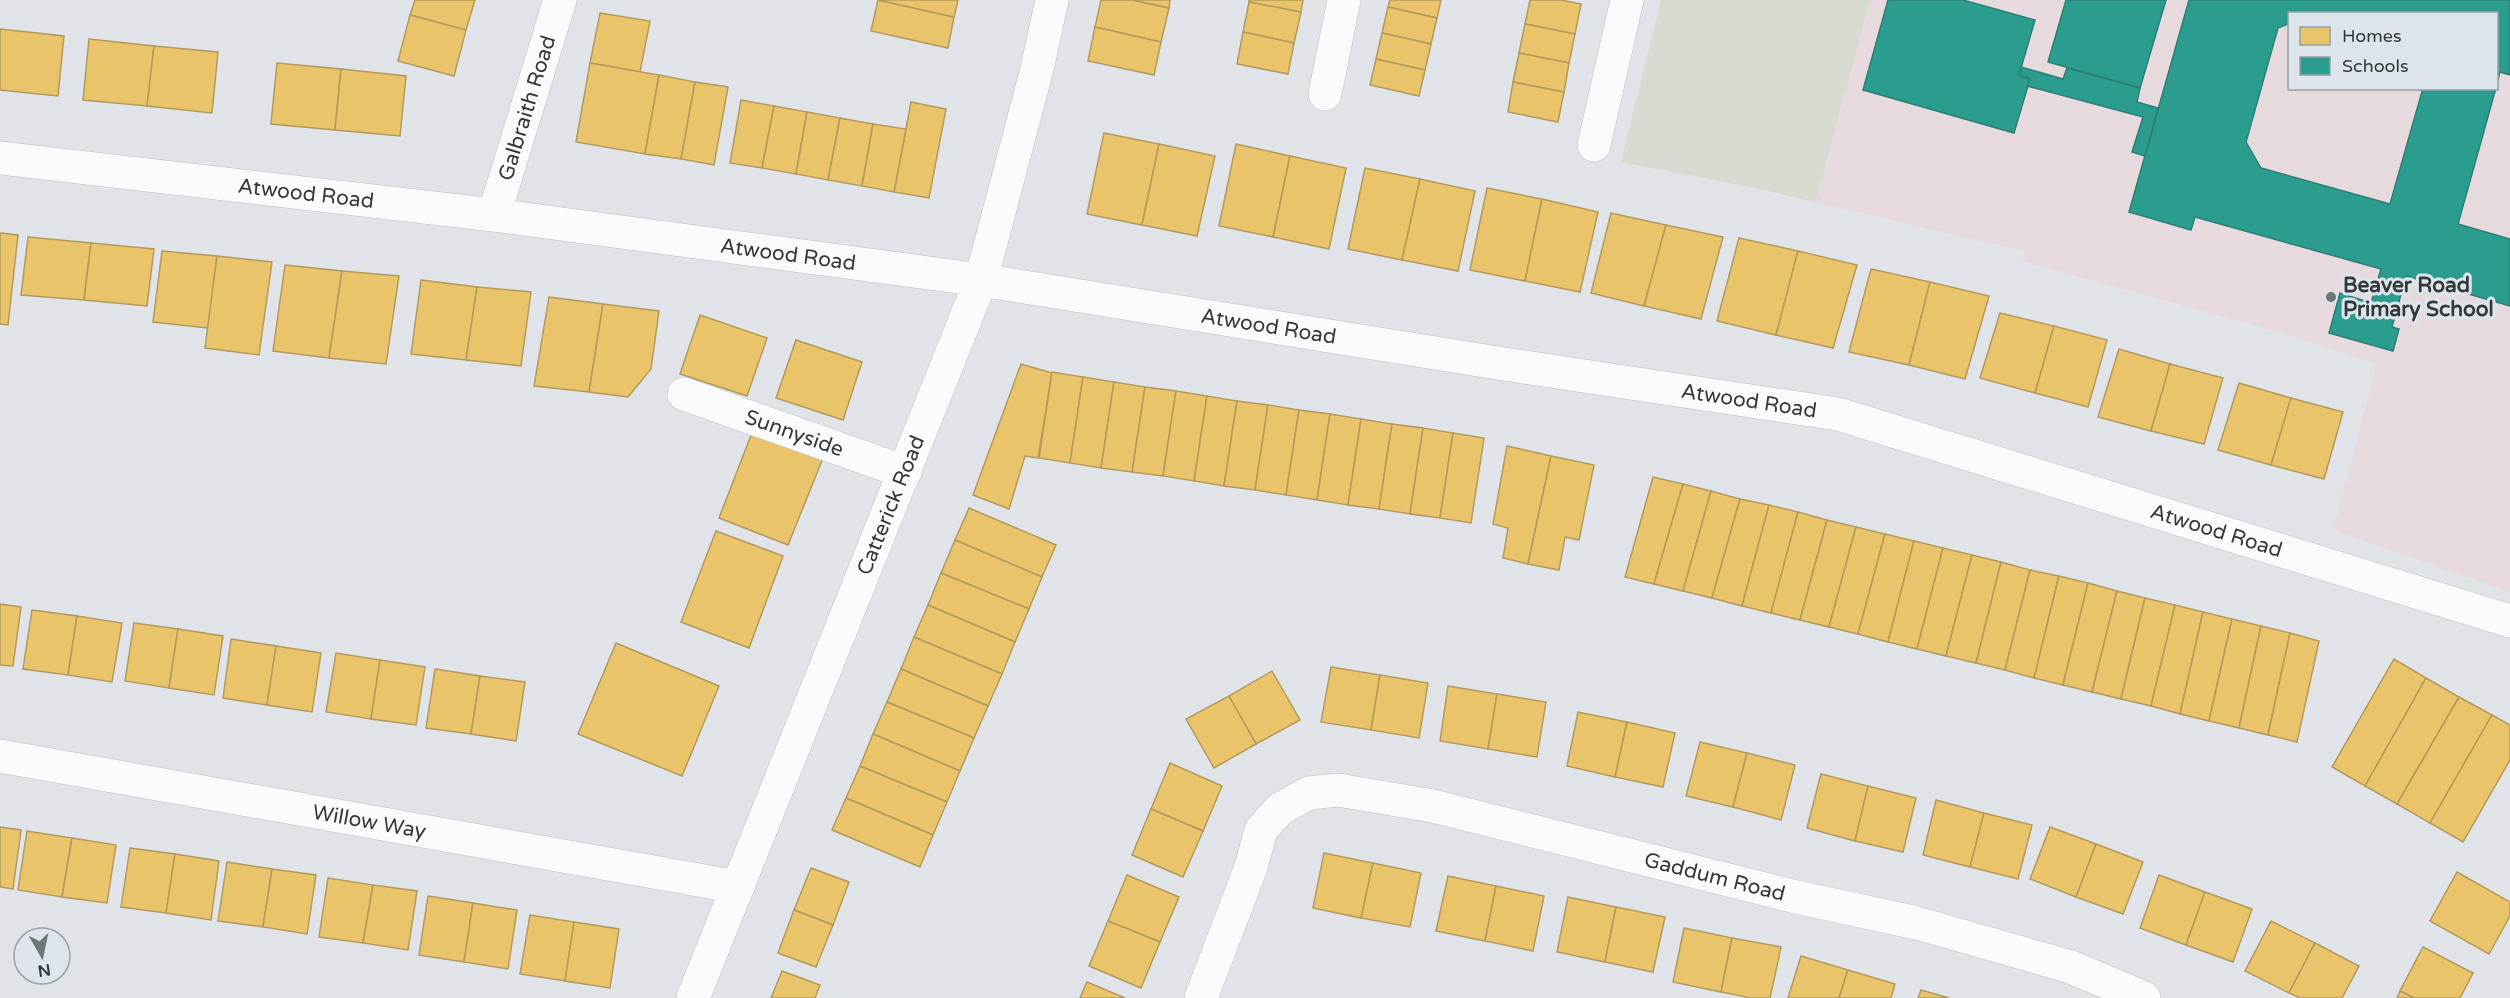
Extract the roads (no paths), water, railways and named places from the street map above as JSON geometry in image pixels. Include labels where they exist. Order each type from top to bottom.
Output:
[{"type":"street","name":"Galbraith Road","points":[[494,215],[560,0]]},
{"type":"street","name":"Catterick Road","points":[[693,998],[981,280],[1037,69],[1052,0]]},
{"type":"street","points":[[1324,94],[1344,0]]},
{"type":"street","points":[[1594,145],[1627,0]]},
{"type":"street","name":"Atwood Road","points":[[0,158],[494,215],[981,280],[1504,364],[1838,414],[2510,621]]},
{"type":"street","name":"Sunnyside","points":[[684,394],[905,472]]},
{"type":"street","name":"Willow Way","points":[[0,756],[738,886]]},
{"type":"street","name":"Gaddum Road","points":[[1201,998],[1251,867],[1261,830],[1280,809],[1309,793],[1338,790],[1433,806],[1782,894],[1917,923],[2071,968],[2144,998]]},
{"type":"place","name":"Beaver Road Primary School","points":[[2331,297]]}]
